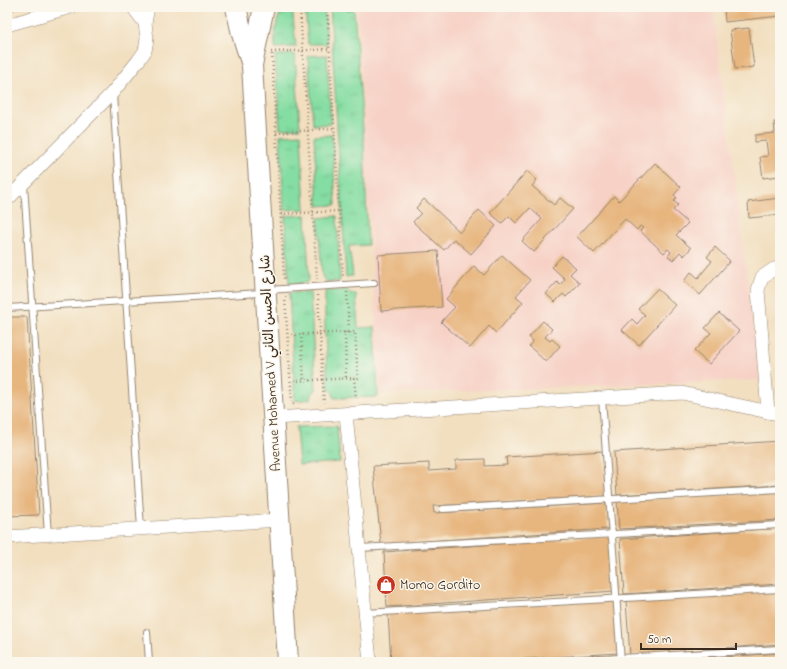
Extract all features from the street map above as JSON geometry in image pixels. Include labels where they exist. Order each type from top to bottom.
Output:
[{"type":"main road","name":"Avenue Mohamed V شارع الحسن الثاني","points":[[236,7],[242,34],[252,65],[272,291],[274,418],[288,662]]},
{"type":"main road","name":"Avenue Mohamed V شارع الحسن الثاني","points":[[252,65],[264,7]]},
{"type":"street","points":[[7,25],[71,7]]},
{"type":"street","points":[[7,200],[113,92],[145,51],[147,39],[144,23],[133,7]]},
{"type":"street","points":[[144,23],[148,7]]},
{"type":"street","points":[[274,418],[682,393],[774,413],[758,290],[762,277],[774,269],[780,268]]},
{"type":"street","points":[[346,414],[370,662]]},
{"type":"street","points":[[7,537],[280,520]]},
{"type":"lane","points":[[113,92],[141,529]]},
{"type":"lane","points":[[23,183],[48,535]]},
{"type":"lane","points":[[7,308],[374,283]]},
{"type":"lane","points":[[602,398],[621,660]]},
{"type":"lane","points":[[443,509],[780,488]]},
{"type":"lane","points":[[359,548],[780,525]]},
{"type":"lane","points":[[365,613],[780,590]]},
{"type":"lane","points":[[147,632],[149,662]]},
{"type":"lane","points":[[551,662],[621,660],[780,649]]},
{"type":"path","points":[[300,7],[304,50],[312,212],[318,287],[322,380],[324,403],[332,402]]},
{"type":"path","points":[[327,7],[344,285],[347,290],[349,332]]},
{"type":"path","points":[[272,45],[281,214],[272,291],[292,404],[300,404]]},
{"type":"path","points":[[272,52],[330,49]]},
{"type":"path","points":[[276,133],[335,128]]},
{"type":"path","points":[[281,214],[339,211]]},
{"type":"path","points":[[345,332],[346,378]]},
{"type":"path","points":[[291,335],[355,332],[358,378],[294,381]]},
{"type":"path","points":[[301,334],[304,381]]},
{"type":"path","points":[[354,378],[356,398]]},
{"type":"shaded area","points":[[357,7],[713,7],[760,380],[380,394]]},
{"type":"green space","points":[[284,7],[292,7],[296,47],[275,48],[275,32],[277,22]]},
{"type":"green space","points":[[305,7],[324,7],[327,44],[308,44]]},
{"type":"green space","points":[[330,7],[346,7],[347,10],[354,10],[364,143],[368,245],[349,246],[353,276],[346,277]]},
{"type":"green space","points":[[295,54],[300,128],[280,129],[275,55]]},
{"type":"green space","points":[[327,55],[331,124],[313,125],[308,56]]},
{"type":"green space","points":[[301,134],[305,209],[284,210],[280,135]]},
{"type":"green space","points":[[332,135],[336,205],[318,206],[314,136]]},
{"type":"green space","points":[[306,215],[309,278],[306,283],[289,284],[285,216]]},
{"type":"green space","points":[[337,216],[340,281],[327,282],[322,276],[318,218]]},
{"type":"green space","points":[[347,290],[350,293],[356,294],[358,328],[375,327],[378,397],[334,398],[333,393],[328,388],[325,333],[325,291]]},
{"type":"green space","points":[[310,292],[316,390],[312,394],[311,399],[295,401],[289,293]]},
{"type":"green space","points":[[337,426],[340,462],[299,465],[296,427]]},
{"type":"building","points":[[7,7],[18,7],[18,8],[7,11]]},
{"type":"building","points":[[724,7],[780,7],[780,16],[725,22]]},
{"type":"building","points":[[749,28],[754,67],[735,69],[730,30]]},
{"type":"building","points":[[780,121],[780,150],[778,151],[780,176],[763,178],[760,157],[768,156],[766,141],[755,142],[755,135],[775,133],[774,122]]},
{"type":"building","points":[[655,163],[681,187],[674,195],[677,198],[674,201],[678,205],[673,210],[688,223],[676,235],[691,248],[684,256],[680,252],[673,260],[668,256],[671,252],[668,249],[664,253],[640,231],[643,228],[640,226],[637,230],[625,219],[594,253],[577,237],[614,196],[619,201]]},
{"type":"building","points":[[527,171],[537,180],[532,186],[554,205],[560,198],[573,209],[534,252],[522,241],[542,219],[530,208],[516,223],[509,216],[502,223],[490,213]]},
{"type":"building","points":[[780,198],[780,215],[749,218],[748,202]]},
{"type":"building","points":[[424,199],[460,232],[479,210],[496,226],[471,254],[454,239],[444,250],[413,222],[421,213],[416,208]]},
{"type":"building","points":[[715,247],[730,261],[700,295],[684,281],[691,272],[698,278],[712,261],[707,257]]},
{"type":"building","points":[[438,251],[442,307],[381,311],[378,255]]},
{"type":"building","points":[[502,255],[530,280],[516,296],[523,302],[496,333],[489,326],[470,348],[441,322],[455,307],[446,299],[474,266],[484,275]]},
{"type":"building","points":[[562,256],[576,268],[570,274],[580,283],[566,297],[563,294],[555,302],[546,294],[557,282],[560,285],[565,279],[552,267]]},
{"type":"building","points":[[657,289],[675,305],[639,345],[622,330],[632,319],[637,324],[645,315],[638,309]]},
{"type":"building","points":[[719,313],[739,331],[709,364],[694,351],[711,333],[705,328]]},
{"type":"building","points":[[7,317],[27,317],[39,515],[7,516]]},
{"type":"building","points":[[543,321],[552,329],[545,337],[550,341],[552,339],[560,346],[546,362],[529,346],[533,341],[529,337]]},
{"type":"building","points":[[780,441],[780,485],[617,495],[614,452]]},
{"type":"building","points":[[603,451],[606,496],[433,506],[434,513],[606,503],[608,529],[381,544],[373,466],[429,463],[429,471],[456,469],[456,460],[485,459],[485,466],[507,465],[506,457]]},
{"type":"building","points":[[780,492],[780,520],[619,529],[617,501]]},
{"type":"building","points":[[780,528],[780,584],[624,594],[620,539]]},
{"type":"building","points":[[611,536],[615,591],[387,607],[384,552]]},
{"type":"building","points":[[780,591],[780,644],[630,655],[626,601]]},
{"type":"building","points":[[615,600],[618,653],[478,662],[391,662],[388,614]]},
{"type":"building","points":[[780,653],[780,662],[665,662],[665,661]]},
{"type":"place","name":"Momo Gordito","points":[[386,585]]}]
